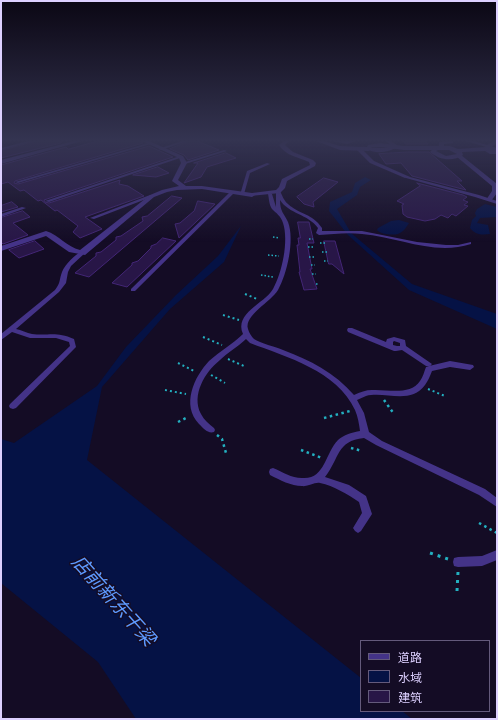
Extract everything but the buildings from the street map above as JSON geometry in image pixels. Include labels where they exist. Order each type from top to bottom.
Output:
[{"type":"street","points":[[178,175],[175,181],[183,186]]},
{"type":"street","points":[[1,249],[46,233],[52,235],[67,248],[76,253],[82,253],[152,196],[183,186],[252,195],[270,194],[278,192],[282,188],[282,183],[284,180],[295,175]]},
{"type":"street","points":[[401,175],[407,177]]},
{"type":"street","points":[[483,175],[495,185],[495,191],[489,200]]},
{"type":"lane","points":[[17,182],[41,175]]},
{"type":"lane","points":[[47,201],[127,175]]},
{"type":"lane","points":[[242,194],[247,175]]},
{"type":"lane","points":[[407,177],[477,196],[497,204]]},
{"type":"lane","points":[[278,192],[279,212]]},
{"type":"lane","points":[[278,192],[287,205],[310,217],[319,224],[320,228],[318,234],[361,232],[450,247],[460,247],[469,243]]},
{"type":"lane","points":[[133,290],[232,193]]},
{"type":"lane","points":[[270,194],[273,207],[279,212],[286,222],[286,256],[275,291],[245,318],[243,329],[252,341],[308,363],[333,377],[359,409],[365,434]]},
{"type":"lane","points":[[92,218],[152,196]]},
{"type":"lane","points":[[1,216],[24,208]]},
{"type":"lane","points":[[1,338],[57,291],[63,283],[65,272],[69,265],[82,253]]},
{"type":"lane","points":[[11,329],[30,336],[56,335],[65,337],[72,341],[73,347],[13,406]]},
{"type":"lane","points":[[350,330],[396,349],[403,347],[428,367],[440,367],[450,364],[470,366]]},
{"type":"lane","points":[[211,430],[199,418],[194,408],[193,396],[204,374],[220,356],[240,342],[246,335]]},
{"type":"lane","points":[[240,342],[252,341]]},
{"type":"lane","points":[[352,399],[366,393],[409,392],[423,383],[428,367]]},
{"type":"lane","points":[[319,479],[331,462],[338,445],[352,435],[365,434],[379,443],[482,492],[497,496]]},
{"type":"lane","points":[[273,472],[293,482],[304,483],[319,479],[346,488],[363,499],[367,514],[358,528]]},
{"type":"lane","points":[[482,492],[497,504]]},
{"type":"lane","points":[[458,562],[482,561],[497,555]]},
{"type":"path","points":[[309,239],[314,239]]},
{"type":"path","points":[[320,243],[325,243]]},
{"type":"path","points":[[308,247],[314,247]]},
{"type":"path","points":[[322,252],[327,252]]},
{"type":"path","points":[[309,257],[315,257]]},
{"type":"path","points":[[311,265],[316,265]]},
{"type":"path","points":[[260,275],[280,279]]},
{"type":"path","points":[[245,294],[264,301]]},
{"type":"path","points":[[223,315],[244,322]]},
{"type":"path","points":[[203,337],[231,348]]},
{"type":"path","points":[[220,356],[244,366]]},
{"type":"path","points":[[178,363],[225,383]]},
{"type":"path","points":[[420,386],[445,396]]},
{"type":"path","points":[[165,390],[193,396]]},
{"type":"path","points":[[379,392],[394,414]]},
{"type":"path","points":[[324,418],[359,409]]},
{"type":"path","points":[[211,430],[222,439],[226,452]]},
{"type":"path","points":[[301,450],[331,462]]},
{"type":"path","points":[[479,523],[497,533]]},
{"type":"water","points":[[365,177],[371,180],[360,187],[357,195],[337,209],[351,233],[412,284],[497,314],[497,329],[409,290],[348,235],[329,211],[330,202],[352,192],[355,183]]},
{"type":"water","points":[[485,204],[497,207],[497,217],[480,218],[477,223],[488,225],[490,234],[479,234],[470,228],[472,220],[476,216],[475,213],[477,209]]},
{"type":"water","points":[[399,220],[409,223],[400,233],[394,235],[386,234],[377,230],[391,221]]},
{"type":"water","name":"店前新东干梁","points":[[241,226],[224,262],[170,309],[102,387],[87,460],[360,677],[360,712],[403,712],[412,719],[136,719],[98,662],[1,583],[1,439],[14,443],[97,386],[126,347],[176,295],[218,256]]}]
